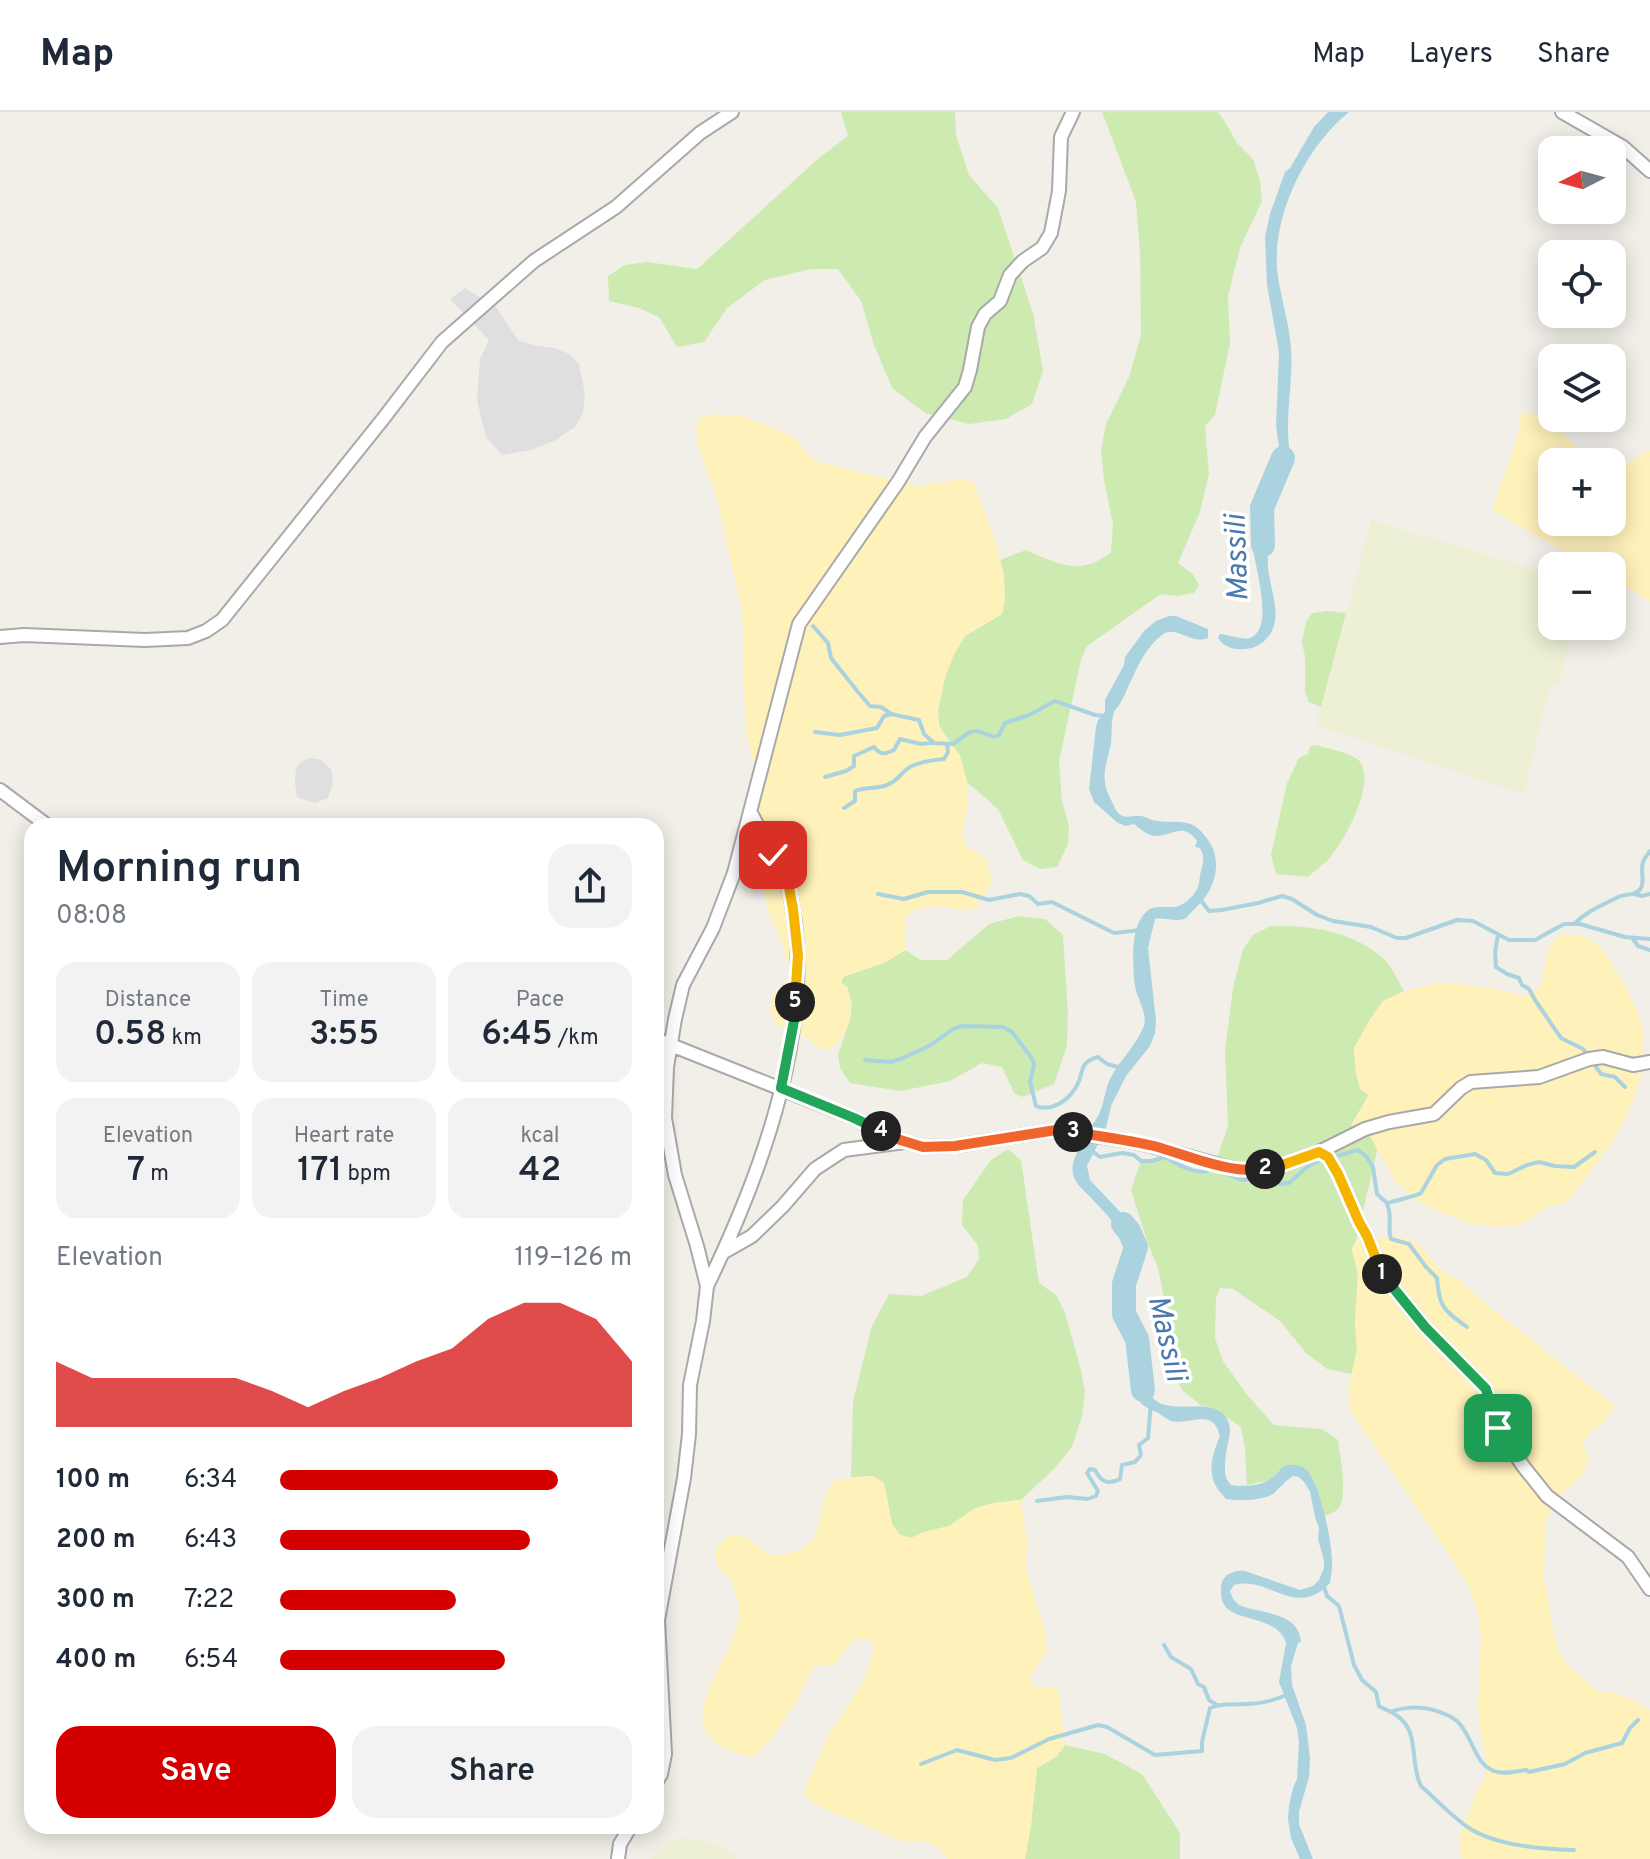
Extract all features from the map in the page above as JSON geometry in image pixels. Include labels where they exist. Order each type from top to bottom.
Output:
[{"type":"street","points":[[0,637],[188,638],[222,620],[442,342],[534,261],[616,207],[700,133],[732,112]]},
{"type":"street","points":[[707,1286],[675,1175],[665,1118],[667,1067],[683,985],[718,914],[734,873],[799,624],[898,482],[925,437],[965,387],[978,327],[985,314],[1000,301],[1010,275],[1042,248],[1051,233],[1059,191],[1061,137],[1073,112]]},
{"type":"street","points":[[1562,112],[1623,147],[1650,171]]},
{"type":"street","points":[[0,790],[37,818]]},
{"type":"street","points":[[664,1587],[684,1478],[690,1385],[707,1286],[734,1230],[763,1155],[781,1088],[794,1021],[798,955],[787,877],[750,811]]},
{"type":"street","points":[[664,1042],[923,1147],[955,1146],[1056,1130],[1152,1146],[1253,1172],[1319,1152],[1365,1129],[1434,1114],[1471,1082],[1539,1077],[1603,1057],[1633,1065],[1650,1062]]},
{"type":"street","points":[[724,1252],[752,1236],[815,1169],[844,1150],[908,1142]]},
{"type":"street","points":[[1319,1152],[1328,1157],[1338,1174],[1382,1274],[1425,1327],[1486,1389],[1498,1428],[1523,1466],[1547,1496],[1628,1557],[1650,1589]]},
{"type":"street","points":[[664,1735],[664,1759]]},
{"type":"street","points":[[618,1859],[620,1844],[626,1834]]},
{"type":"shaded area","points":[[465,288],[496,307],[518,340],[555,348],[569,354],[579,364],[585,394],[583,413],[575,427],[554,441],[531,450],[502,455],[486,437],[477,400],[480,359],[489,340],[450,299]]},
{"type":"shaded area","points":[[310,758],[321,760],[331,769],[333,783],[328,798],[315,803],[297,797],[295,783],[296,768]]},
{"type":"green space","points":[[841,112],[955,112],[956,135],[969,175],[998,208],[1033,313],[1043,371],[1032,404],[1006,419],[969,424],[925,413],[892,388],[874,345],[861,301],[838,269],[811,269],[765,280],[727,308],[704,342],[677,347],[659,317],[639,308],[609,301],[608,276],[625,265],[647,262],[697,269],[820,157],[848,136]]},
{"type":"green space","points":[[1102,112],[1218,112],[1237,143],[1253,159],[1260,180],[1262,201],[1240,248],[1228,296],[1230,343],[1215,415],[1205,426],[1209,474],[1200,512],[1178,563],[1193,574],[1199,585],[1194,593],[1178,596],[1161,594],[1087,646],[1081,660],[1059,761],[1062,801],[1069,826],[1068,844],[1057,867],[1040,869],[1023,860],[998,809],[967,782],[960,756],[939,726],[938,711],[945,677],[965,636],[1002,614],[1004,576],[1000,560],[1026,550],[1059,563],[1079,566],[1100,560],[1111,552],[1113,524],[1101,450],[1106,424],[1129,377],[1141,335],[1140,253],[1136,202]]},
{"type":"green space","points":[[1371,520],[1538,570],[1538,640],[1570,640],[1559,685],[1550,685],[1524,794],[1316,725]]},
{"type":"green space","points":[[1312,613],[1346,613],[1321,707],[1309,702],[1305,692],[1302,642],[1306,622]]},
{"type":"green space","points":[[1310,746],[1358,759],[1364,773],[1361,798],[1344,837],[1323,864],[1308,877],[1276,874],[1271,855],[1287,783],[1299,758],[1308,754]]},
{"type":"green space","points":[[1019,916],[1045,919],[1063,935],[1067,1045],[1054,1084],[1022,1097],[1014,1093],[1002,1067],[982,1063],[950,1081],[901,1091],[850,1083],[840,1068],[838,1054],[850,1020],[852,1003],[847,987],[841,983],[843,977],[886,962],[905,950],[921,960],[947,960],[989,924]]},
{"type":"green space","points":[[1271,926],[1316,929],[1359,942],[1384,959],[1404,991],[1383,1001],[1354,1048],[1360,1088],[1369,1094],[1352,1125],[1370,1136],[1378,1147],[1352,1249],[1358,1274],[1357,1349],[1352,1374],[1327,1369],[1306,1353],[1280,1321],[1233,1289],[1220,1288],[1216,1298],[1215,1338],[1223,1361],[1248,1396],[1274,1425],[1322,1429],[1338,1440],[1343,1476],[1341,1504],[1325,1516],[1312,1478],[1281,1469],[1271,1480],[1247,1485],[1241,1427],[1211,1407],[1202,1406],[1183,1391],[1173,1374],[1170,1329],[1158,1268],[1131,1190],[1141,1161],[1164,1157],[1184,1167],[1206,1172],[1213,1169],[1228,1126],[1225,1051],[1233,988],[1243,949],[1253,935]]},
{"type":"green space","points":[[1008,1149],[1021,1160],[1039,1283],[1056,1295],[1065,1313],[1080,1366],[1085,1391],[1082,1416],[1072,1447],[1021,1500],[974,1509],[949,1526],[912,1538],[900,1535],[892,1524],[884,1483],[873,1476],[851,1477],[853,1402],[872,1326],[889,1294],[921,1296],[967,1277],[979,1259],[978,1246],[962,1225],[963,1200],[991,1160]]},
{"type":"green space","points":[[1065,1745],[1105,1754],[1142,1774],[1180,1833],[1180,1859],[1025,1859],[1037,1768],[1056,1757]]},
{"type":"green space","points":[[680,1838],[701,1839],[722,1847],[735,1859],[650,1859],[666,1844]]},
{"type":"sand","points":[[1522,412],[1533,414],[1538,416],[1538,432],[1562,432],[1577,448],[1538,448],[1538,536],[1626,536],[1626,464],[1650,450],[1650,601],[1626,587],[1626,552],[1565,552],[1492,510],[1517,437]]},
{"type":"sand","points":[[716,414],[741,416],[795,438],[815,461],[917,486],[964,479],[974,483],[1002,566],[1005,599],[1002,614],[965,636],[945,677],[938,711],[939,726],[960,756],[967,782],[968,802],[962,834],[966,846],[987,860],[992,882],[976,908],[961,910],[936,906],[916,909],[906,918],[905,950],[886,962],[843,977],[841,983],[847,987],[851,1013],[843,1036],[830,1049],[820,1049],[805,1037],[777,1025],[771,1012],[774,994],[786,985],[790,971],[763,889],[750,811],[754,764],[746,731],[741,606],[716,495],[698,447],[696,427],[701,417]]},
{"type":"sand","points":[[1563,934],[1583,937],[1603,950],[1637,1011],[1644,1046],[1642,1067],[1631,1107],[1622,1124],[1565,1204],[1549,1206],[1523,1224],[1504,1227],[1472,1224],[1418,1202],[1394,1179],[1370,1136],[1351,1125],[1369,1095],[1360,1089],[1354,1048],[1383,1001],[1404,991],[1443,982],[1524,996],[1542,985],[1549,949]]},
{"type":"sand","points":[[1406,1237],[1416,1242],[1443,1272],[1458,1279],[1615,1406],[1603,1424],[1589,1432],[1583,1443],[1589,1460],[1580,1478],[1568,1487],[1551,1510],[1546,1523],[1544,1576],[1554,1635],[1567,1664],[1595,1689],[1604,1693],[1611,1691],[1650,1710],[1650,1859],[1461,1859],[1460,1835],[1485,1776],[1485,1749],[1478,1711],[1481,1636],[1476,1604],[1447,1552],[1356,1419],[1350,1408],[1348,1390],[1357,1349],[1358,1274],[1352,1249],[1356,1241]]},
{"type":"sand","points":[[873,1476],[884,1483],[892,1524],[900,1535],[911,1538],[949,1526],[974,1509],[1021,1500],[1028,1547],[1025,1566],[1045,1631],[1047,1650],[1030,1678],[1034,1687],[1058,1688],[1065,1745],[1056,1757],[1037,1768],[1025,1859],[947,1859],[938,1847],[925,1842],[903,1842],[817,1805],[803,1793],[829,1734],[862,1684],[875,1648],[871,1640],[853,1640],[834,1666],[814,1666],[795,1704],[771,1739],[752,1757],[724,1748],[709,1736],[703,1721],[710,1686],[739,1618],[732,1581],[717,1566],[715,1548],[727,1536],[742,1535],[771,1556],[791,1553],[808,1545],[815,1536],[826,1492],[835,1480]]},
{"type":"water","points":[[1328,112],[1349,112],[1333,126],[1306,162],[1287,204],[1277,248],[1277,269],[1291,358],[1289,461],[1285,473],[1268,488],[1278,463],[1279,352],[1267,285],[1265,237],[1285,172],[1314,127]]},
{"type":"water","points":[[1266,512],[1270,517],[1268,561],[1275,623],[1259,645],[1247,649],[1233,648],[1220,641],[1220,634],[1250,638],[1261,623],[1262,597],[1253,540],[1258,517]]},
{"type":"water","points":[[1169,616],[1208,629],[1208,638],[1195,639],[1167,632],[1148,649],[1114,712],[1105,782],[1109,796],[1121,815],[1193,825],[1210,843],[1216,865],[1214,880],[1207,894],[1186,918],[1155,919],[1148,948],[1155,1033],[1150,1046],[1126,1076],[1087,1166],[1090,1180],[1124,1216],[1142,1243],[1139,1251],[1130,1251],[1114,1223],[1076,1181],[1074,1160],[1099,1114],[1110,1079],[1144,1024],[1133,968],[1136,929],[1146,911],[1177,907],[1191,898],[1199,885],[1203,857],[1200,848],[1195,847],[1197,841],[1188,832],[1155,836],[1134,824],[1126,826],[1118,823],[1094,802],[1089,789],[1096,727],[1105,712],[1105,700],[1124,665],[1125,657],[1144,631],[1156,621]]},
{"type":"water","points":[[1132,1355],[1137,1355],[1155,1400],[1164,1405],[1210,1408],[1226,1418],[1230,1429],[1225,1473],[1231,1485],[1259,1484],[1283,1467],[1292,1465],[1306,1469],[1316,1487],[1330,1543],[1330,1583],[1306,1598],[1247,1584],[1234,1585],[1230,1591],[1239,1605],[1286,1619],[1299,1632],[1301,1642],[1291,1666],[1292,1685],[1306,1725],[1310,1758],[1299,1824],[1313,1859],[1300,1859],[1291,1838],[1288,1819],[1297,1779],[1299,1741],[1279,1682],[1286,1643],[1281,1633],[1272,1626],[1229,1610],[1223,1603],[1221,1593],[1225,1577],[1238,1571],[1300,1590],[1313,1586],[1319,1580],[1324,1561],[1310,1491],[1299,1477],[1293,1476],[1273,1494],[1263,1498],[1226,1499],[1212,1476],[1212,1459],[1220,1436],[1216,1427],[1206,1419],[1171,1421],[1143,1405],[1135,1389]]},
{"type":"waterway","name":"Massili","points":[[1263,545],[1262,508],[1283,458]]},
{"type":"waterway","points":[[813,626],[828,643],[831,658],[870,706],[881,707],[890,713]]},
{"type":"waterway","points":[[815,732],[840,735],[877,728],[884,716],[891,714],[919,720],[924,734],[934,743],[953,744],[970,732],[978,731],[994,737],[999,735],[1005,723],[1055,701],[1106,716]]},
{"type":"waterway","points":[[825,777],[846,771],[854,766],[854,756],[874,747],[883,753],[894,750],[900,739],[932,743]]},
{"type":"waterway","points":[[844,808],[855,801],[855,791],[887,785],[915,765],[944,759],[948,752],[947,744]]},
{"type":"waterway","points":[[1574,924],[1584,915],[1618,897],[1639,891],[1643,882],[1643,862],[1650,851]]},
{"type":"waterway","points":[[878,894],[904,899],[928,892],[962,892],[989,900],[1020,894],[1029,896],[1038,904],[1052,902],[1114,933],[1141,930]]},
{"type":"waterway","points":[[1634,894],[1650,894]]},
{"type":"waterway","points":[[1199,898],[1209,911],[1282,896],[1333,921],[1371,927],[1397,938],[1406,938],[1457,920],[1473,921],[1509,940],[1535,940],[1564,924],[1580,924],[1625,937],[1650,939]]},
{"type":"waterway","points":[[1498,934],[1496,967],[1519,978],[1561,1038],[1583,1049],[1601,1074],[1615,1077],[1625,1087]]},
{"type":"waterway","points":[[1633,939],[1638,946],[1650,950]]},
{"type":"waterway","points":[[865,1060],[891,1062],[903,1058],[962,1026],[1003,1027],[1012,1032],[1031,1057],[1034,1064],[1030,1082],[1036,1106],[1047,1108],[1059,1104],[1073,1092],[1084,1065],[1091,1059],[1098,1057],[1107,1064],[1122,1068]]},
{"type":"waterway","points":[[1330,1158],[1358,1150],[1366,1156],[1373,1167],[1377,1194],[1387,1203],[1421,1193],[1437,1165],[1445,1159],[1475,1154],[1486,1160],[1495,1173],[1508,1174],[1539,1162],[1574,1167],[1595,1152]]},
{"type":"waterway","points":[[1092,1151],[1100,1157],[1122,1153],[1134,1155],[1141,1161],[1164,1157],[1194,1171],[1213,1169],[1243,1180],[1265,1177],[1280,1184],[1289,1183],[1321,1159]]},
{"type":"waterway","points":[[1387,1204],[1391,1239],[1409,1244],[1437,1278],[1444,1307],[1467,1327]]},
{"type":"waterway","name":"Massili","points":[[1123,1224],[1136,1247],[1124,1284],[1124,1314],[1137,1339],[1143,1390]]},
{"type":"waterway","points":[[1037,1501],[1096,1496],[1098,1491],[1087,1473],[1090,1469],[1105,1481],[1120,1479],[1122,1465],[1135,1462],[1141,1455],[1139,1445],[1148,1438],[1151,1403]]},
{"type":"waterway","points":[[1324,1587],[1327,1596],[1339,1606],[1354,1665],[1362,1680],[1376,1692],[1379,1706],[1396,1715],[1409,1730],[1421,1786],[1456,1819],[1480,1834],[1520,1845],[1574,1850]]},
{"type":"waterway","points":[[1164,1645],[1171,1657],[1191,1669],[1209,1700],[1217,1705]]},
{"type":"waterway","points":[[921,1764],[957,1750],[995,1760],[1011,1758],[1049,1739],[1098,1725],[1107,1727],[1155,1755],[1202,1751],[1210,1708],[1261,1703],[1286,1695]]},
{"type":"waterway","points":[[1390,1712],[1423,1708],[1452,1717],[1462,1727],[1482,1762],[1502,1773],[1529,1772],[1565,1764],[1585,1753],[1622,1743],[1638,1720]]},
{"type":"route","points":[[773,855],[787,877],[798,955],[794,1021],[781,1088],[897,1139],[923,1147],[955,1146],[1056,1130],[1152,1146],[1253,1172],[1319,1152],[1328,1157],[1338,1174],[1382,1274],[1425,1327],[1486,1389],[1498,1428]]}]
